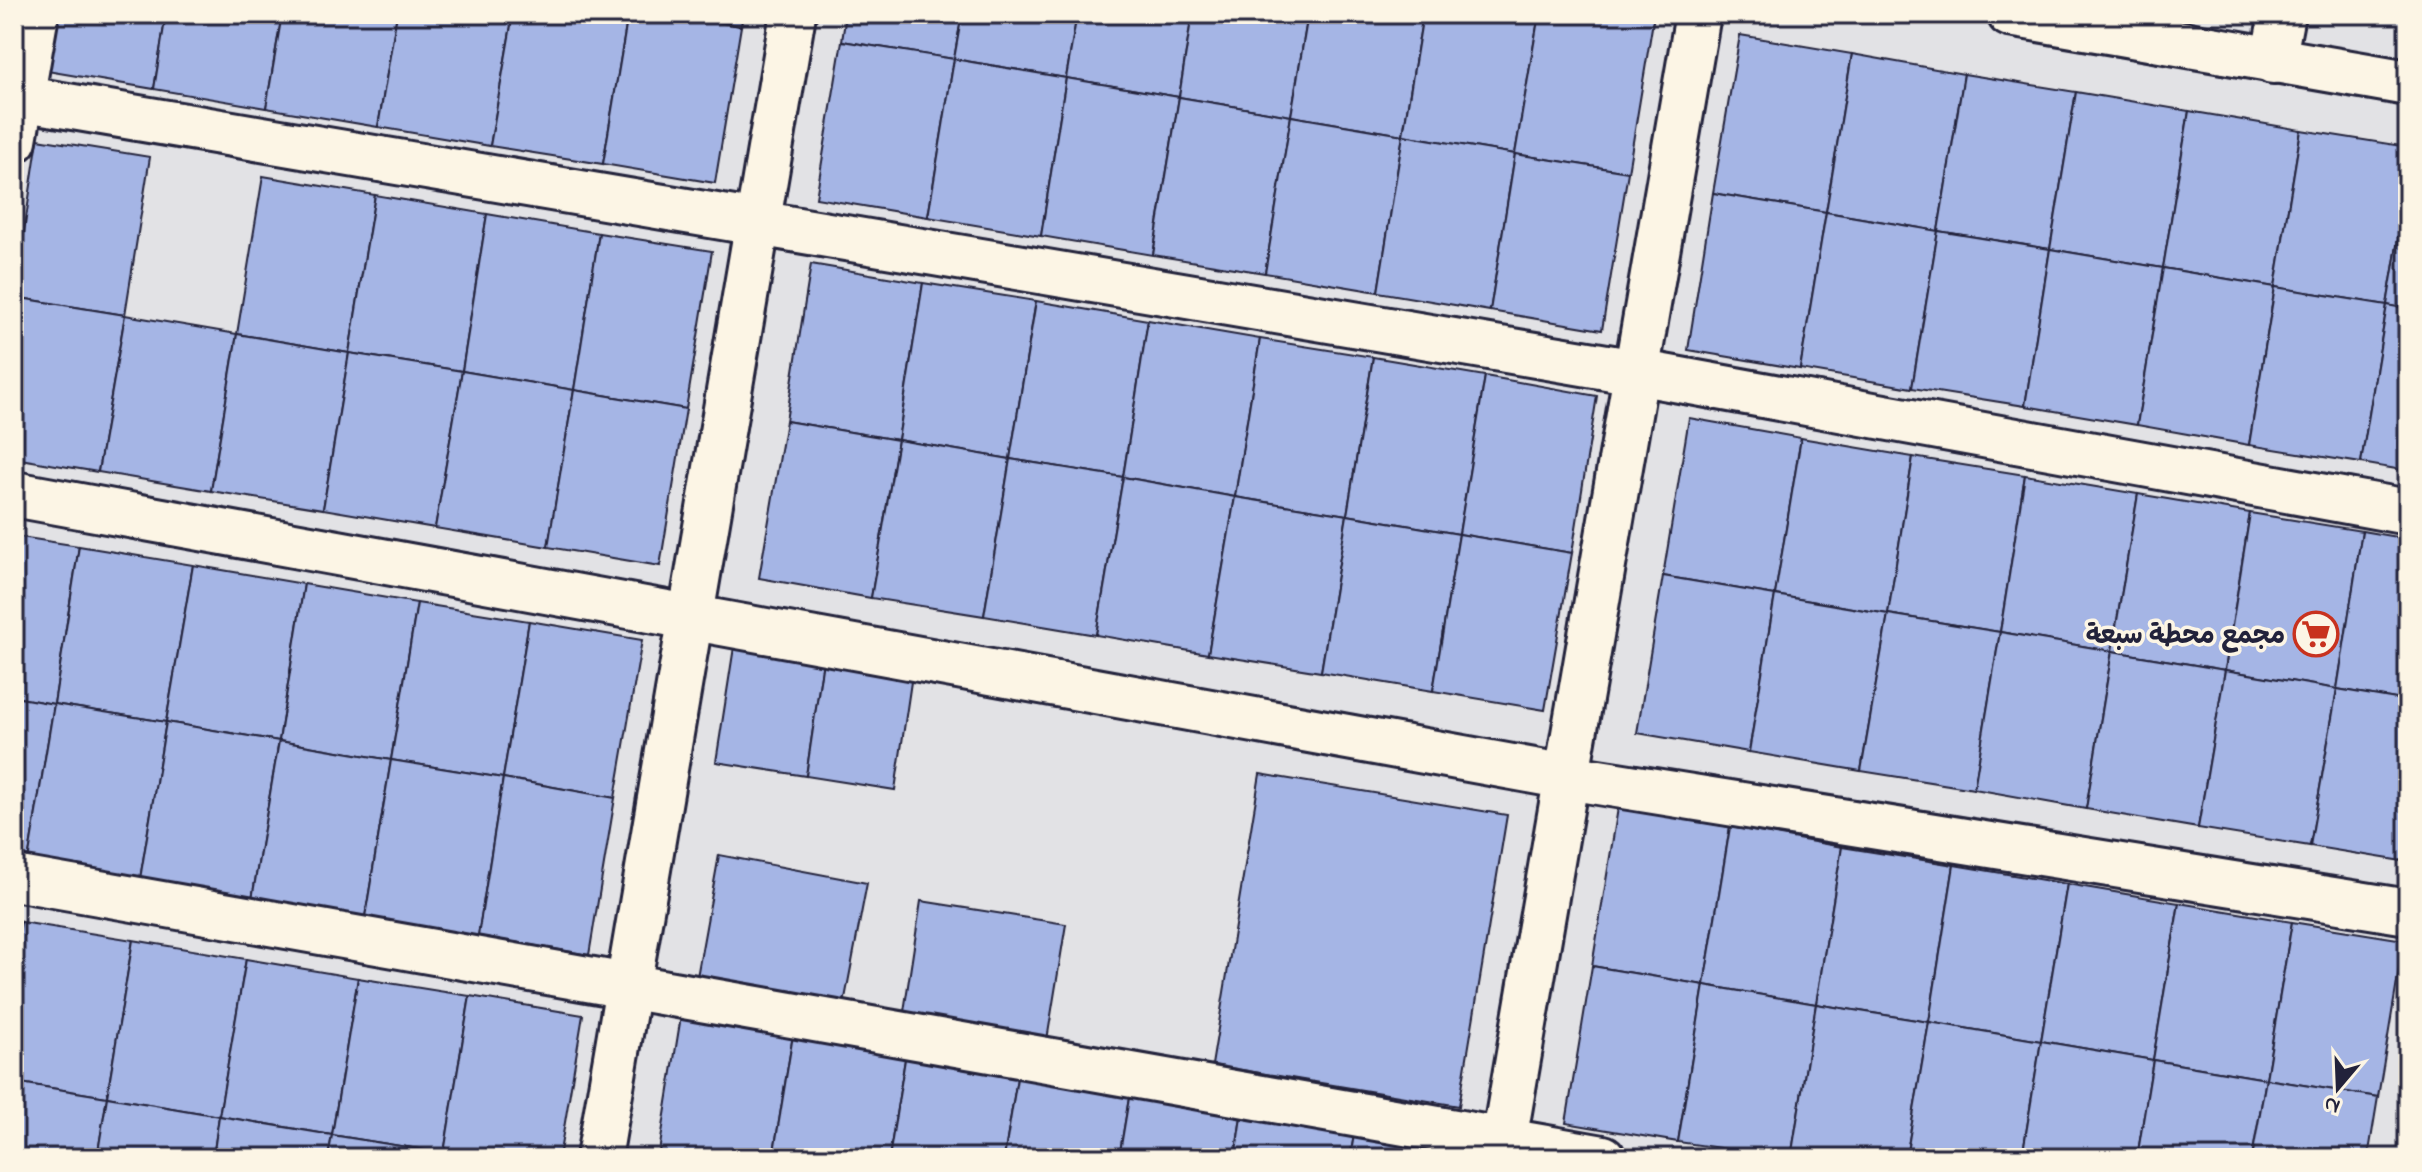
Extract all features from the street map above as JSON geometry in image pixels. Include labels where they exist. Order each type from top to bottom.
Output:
[{"type":"street","points":[[14,140],[18,98],[36,14]]},
{"type":"street","points":[[599,1158],[793,14]]},
{"type":"street","points":[[1503,1149],[1698,14]]},
{"type":"street","points":[[2010,14],[2408,83]]},
{"type":"street","points":[[2273,61],[2282,14]]},
{"type":"street","points":[[18,98],[1636,372],[2408,512]]},
{"type":"street","points":[[14,494],[1567,777],[2408,912]]},
{"type":"street","points":[[14,878],[628,987],[1503,1149],[1603,1158]]},
{"type":"building","points":[[51,14],[166,14],[154,89],[41,70]]},
{"type":"building","points":[[166,14],[282,14],[266,108],[154,89]]},
{"type":"building","points":[[282,14],[397,14],[378,127],[266,108]]},
{"type":"building","points":[[397,14],[513,14],[490,146],[378,127]]},
{"type":"building","points":[[513,14],[628,14],[603,164],[490,146]]},
{"type":"building","points":[[628,14],[671,14],[741,26],[715,183],[603,164]]},
{"type":"building","points":[[671,14],[743,14],[741,26]]},
{"type":"building","points":[[846,14],[962,14],[954,59],[842,41]]},
{"type":"building","points":[[962,14],[1077,14],[1066,78],[954,59]]},
{"type":"building","points":[[1077,14],[1192,14],[1179,97],[1066,78]]},
{"type":"building","points":[[1192,14],[1308,14],[1291,116],[1179,97]]},
{"type":"building","points":[[1308,14],[1423,14],[1403,135],[1291,116]]},
{"type":"building","points":[[1423,14],[1539,14],[1515,154],[1403,135]]},
{"type":"building","points":[[1539,14],[1654,15],[1628,172],[1515,154]]},
{"type":"building","points":[[1740,35],[1852,54],[1826,212],[1713,193]]},
{"type":"building","points":[[842,41],[954,59],[928,217],[816,198]]},
{"type":"building","points":[[1852,54],[1964,74],[1938,231],[1826,212]]},
{"type":"building","points":[[954,59],[1066,78],[1041,236],[928,217]]},
{"type":"building","points":[[1964,74],[2076,92],[2050,249],[1938,231]]},
{"type":"building","points":[[1066,78],[1179,97],[1153,255],[1041,236]]},
{"type":"building","points":[[2076,92],[2189,111],[2163,268],[2050,249]]},
{"type":"building","points":[[1179,97],[1291,116],[1265,273],[1153,255]]},
{"type":"building","points":[[2189,111],[2301,130],[2275,287],[2163,268]]},
{"type":"building","points":[[1291,116],[1403,135],[1378,292],[1265,273]]},
{"type":"building","points":[[2301,130],[2408,147],[2408,181],[2387,305],[2275,287]]},
{"type":"building","points":[[1403,135],[1515,154],[1490,311],[1378,292]]},
{"type":"building","points":[[38,139],[150,157],[125,315],[14,297]]},
{"type":"building","points":[[1515,154],[1628,172],[1602,330],[1490,311]]},
{"type":"building","points":[[263,176],[375,195],[349,353],[237,334]]},
{"type":"building","points":[[2408,181],[2408,309],[2387,305]]},
{"type":"building","points":[[1713,193],[1826,212],[1800,369],[1688,350]]},
{"type":"building","points":[[375,195],[487,214],[462,371],[349,353]]},
{"type":"building","points":[[1826,212],[1938,231],[1912,388],[1800,369]]},
{"type":"building","points":[[487,214],[599,233],[574,390],[462,371]]},
{"type":"building","points":[[1938,231],[2050,249],[2025,406],[1912,388]]},
{"type":"building","points":[[599,233],[712,251],[686,409],[574,390]]},
{"type":"building","points":[[2050,249],[2163,268],[2137,425],[2025,406]]},
{"type":"building","points":[[811,264],[923,283],[898,440],[786,421]]},
{"type":"building","points":[[2163,268],[2275,287],[2249,445],[2137,425]]},
{"type":"building","points":[[923,283],[1036,301],[1010,459],[898,440]]},
{"type":"building","points":[[2275,287],[2387,305],[2361,463],[2249,445]]},
{"type":"building","points":[[14,297],[125,315],[98,472],[14,458]]},
{"type":"building","points":[[1036,301],[1148,320],[1123,477],[1010,459]]},
{"type":"building","points":[[2387,305],[2408,309],[2408,471],[2361,463]]},
{"type":"building","points":[[125,315],[237,334],[211,491],[98,472]]},
{"type":"building","points":[[1148,320],[1260,339],[1235,497],[1123,477]]},
{"type":"building","points":[[237,334],[349,353],[323,509],[211,491]]},
{"type":"building","points":[[1260,339],[1373,357],[1347,515],[1235,497]]},
{"type":"building","points":[[349,353],[462,371],[435,528],[323,509]]},
{"type":"building","points":[[1373,357],[1485,376],[1459,534],[1347,515]]},
{"type":"building","points":[[462,371],[574,390],[548,547],[435,528]]},
{"type":"building","points":[[1485,376],[1597,396],[1572,553],[1459,534]]},
{"type":"building","points":[[574,390],[686,409],[660,566],[548,547]]},
{"type":"building","points":[[1689,418],[1801,438],[1775,595],[1663,576]]},
{"type":"building","points":[[786,421],[898,440],[871,598],[759,578]]},
{"type":"building","points":[[1801,438],[1913,457],[1888,614],[1775,595]]},
{"type":"building","points":[[898,440],[1010,459],[984,616],[871,598]]},
{"type":"building","points":[[1913,457],[2025,475],[2000,632],[1888,614]]},
{"type":"building","points":[[1010,459],[1123,477],[1096,635],[984,616]]},
{"type":"building","points":[[2025,475],[2138,494],[2112,651],[2000,632]]},
{"type":"building","points":[[1123,477],[1235,497],[1208,654],[1096,635]]},
{"type":"building","points":[[2138,494],[2250,513],[2225,670],[2112,651]]},
{"type":"building","points":[[1235,497],[1347,515],[1321,672],[1208,654]]},
{"type":"building","points":[[2250,513],[2362,531],[2337,689],[2225,670]]},
{"type":"building","points":[[1347,515],[1459,534],[1433,691],[1321,672]]},
{"type":"building","points":[[2362,531],[2408,539],[2408,701],[2337,689]]},
{"type":"building","points":[[1459,534],[1572,553],[1545,710],[1433,691]]},
{"type":"building","points":[[14,536],[79,546],[54,704],[14,697]]},
{"type":"building","points":[[79,546],[193,565],[166,722],[54,704]]},
{"type":"building","points":[[193,565],[304,584],[279,741],[166,722]]},
{"type":"building","points":[[1663,576],[1775,595],[1749,752],[1637,733]]},
{"type":"building","points":[[304,584],[417,603],[391,760],[279,741]]},
{"type":"building","points":[[1775,595],[1888,614],[1861,771],[1749,752]]},
{"type":"building","points":[[417,603],[529,621],[503,778],[391,760]]},
{"type":"building","points":[[1888,614],[2000,632],[1974,789],[1861,771]]},
{"type":"building","points":[[529,621],[642,640],[615,798],[503,778]]},
{"type":"building","points":[[2000,632],[2112,651],[2086,809],[1974,789]]},
{"type":"building","points":[[734,647],[823,661],[806,776],[716,762]]},
{"type":"building","points":[[2112,651],[2225,670],[2198,828],[2086,809]]},
{"type":"building","points":[[823,661],[912,675],[895,790],[806,776]]},
{"type":"building","points":[[2225,670],[2337,689],[2310,846],[2198,828]]},
{"type":"building","points":[[2337,689],[2408,701],[2408,862],[2310,846]]},
{"type":"building","points":[[14,697],[54,704],[28,861],[14,858]]},
{"type":"building","points":[[54,704],[166,722],[140,879],[28,861]]},
{"type":"building","points":[[166,722],[279,741],[252,899],[140,879]]},
{"type":"building","points":[[279,741],[391,760],[365,917],[252,899]]},
{"type":"building","points":[[391,760],[503,778],[478,936],[365,917]]},
{"type":"building","points":[[1260,774],[1507,815],[1459,1106],[1212,1065]]},
{"type":"building","points":[[503,778],[615,798],[589,955],[478,936]]},
{"type":"building","points":[[1618,808],[1730,827],[1704,985],[1592,966]]},
{"type":"building","points":[[1730,827],[1842,847],[1816,1004],[1704,985]]},
{"type":"building","points":[[1842,847],[1954,865],[1929,1022],[1816,1004]]},
{"type":"building","points":[[719,855],[867,883],[844,1004],[697,977]]},
{"type":"building","points":[[1954,865],[2067,884],[2041,1041],[1929,1022]]},
{"type":"building","points":[[2067,884],[2179,903],[2153,1060],[2041,1041]]},
{"type":"building","points":[[921,901],[1066,924],[1047,1040],[903,1018]]},
{"type":"building","points":[[2179,903],[2292,922],[2266,1079],[2153,1060]]},
{"type":"building","points":[[14,920],[21,922],[14,964]]},
{"type":"building","points":[[21,922],[133,940],[107,1097],[14,1082],[14,964]]},
{"type":"building","points":[[2292,922],[2404,940],[2378,1097],[2266,1079]]},
{"type":"building","points":[[133,940],[246,959],[219,1116],[107,1097]]},
{"type":"building","points":[[246,959],[358,978],[332,1135],[219,1116]]},
{"type":"building","points":[[1592,966],[1704,985],[1678,1142],[1566,1123]]},
{"type":"building","points":[[358,978],[470,996],[444,1153],[332,1135]]},
{"type":"building","points":[[1704,985],[1816,1004],[1791,1158],[1678,1142]]},
{"type":"building","points":[[470,996],[583,1015],[559,1158],[472,1158],[444,1153]]},
{"type":"building","points":[[1816,1004],[1929,1022],[1906,1158],[1791,1158]]},
{"type":"building","points":[[681,1016],[793,1035],[773,1158],[658,1158]]},
{"type":"building","points":[[1929,1022],[2041,1041],[2022,1158],[1906,1158]]},
{"type":"building","points":[[793,1035],[906,1053],[889,1158],[773,1158]]},
{"type":"building","points":[[2041,1041],[2153,1060],[2137,1158],[2022,1158]]},
{"type":"building","points":[[906,1053],[1018,1072],[1004,1158],[889,1158]]},
{"type":"building","points":[[2153,1060],[2266,1079],[2252,1158],[2137,1158]]},
{"type":"building","points":[[1018,1072],[1130,1092],[1119,1158],[1004,1158]]},
{"type":"building","points":[[2266,1079],[2378,1097],[2368,1158],[2252,1158]]},
{"type":"building","points":[[14,1082],[107,1097],[97,1158],[14,1158]]},
{"type":"building","points":[[1130,1092],[1242,1110],[1235,1158],[1119,1158]]},
{"type":"building","points":[[107,1097],[219,1116],[213,1158],[97,1158]]},
{"type":"building","points":[[1242,1110],[1355,1129],[1350,1158],[1235,1158]]},
{"type":"building","points":[[219,1116],[332,1135],[328,1158],[213,1158]]},
{"type":"building","points":[[1355,1129],[1467,1148],[1465,1158],[1350,1158]]},
{"type":"building","points":[[332,1135],[444,1153],[443,1158],[328,1158]]},
{"type":"building","points":[[444,1153],[472,1158],[443,1158]]},
{"type":"place","name":"مجمع محطة سبعة","points":[[2316,634]]}]
